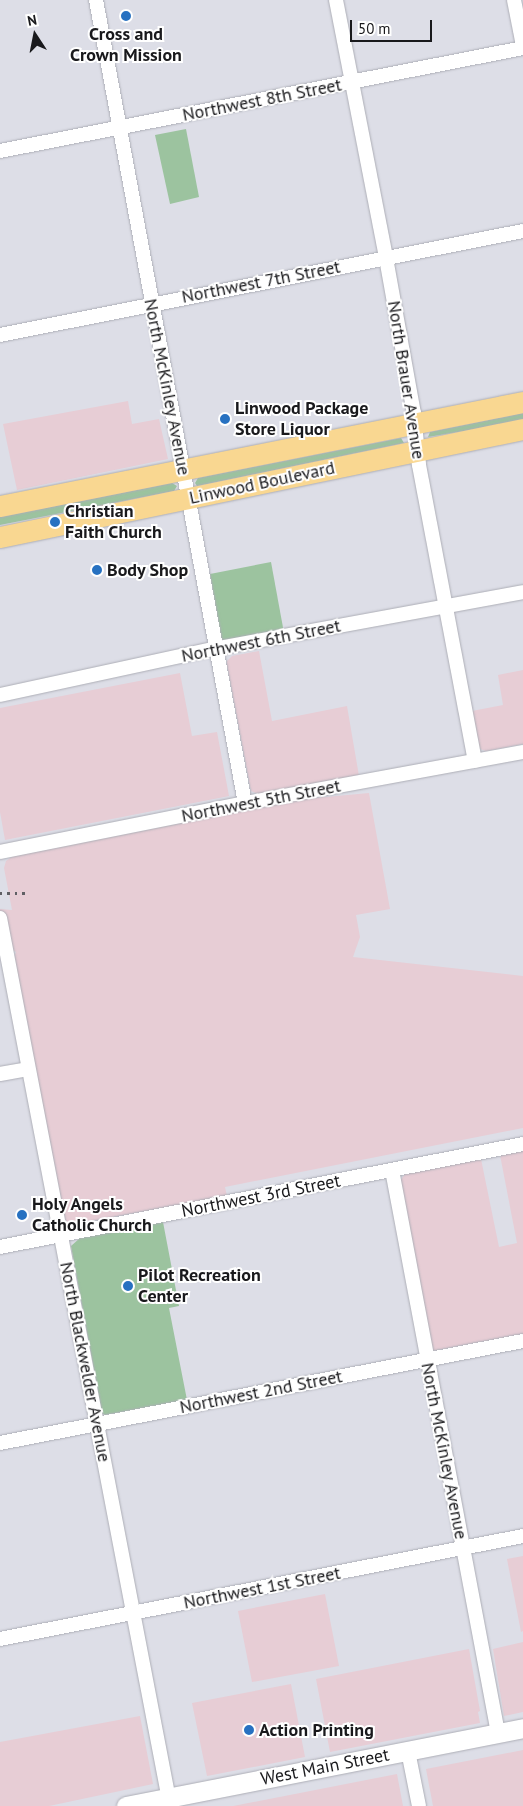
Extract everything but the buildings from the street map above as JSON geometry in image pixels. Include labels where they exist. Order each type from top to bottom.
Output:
[{"type":"main road","name":"Linwood Boulevard","points":[[0,506],[523,402]]},
{"type":"main road","name":"Linwood Boulevard","points":[[0,537],[523,429]]},
{"type":"main road","name":"West Main Street","points":[[126,1806],[169,1802],[523,1728]]},
{"type":"street","name":"North McKinley Avenue","points":[[96,0],[188,499],[218,648],[245,803]]},
{"type":"street","name":"North Brauer Avenue","points":[[336,0],[386,258],[415,423],[417,450],[475,761]]},
{"type":"street","points":[[514,0],[523,47]]},
{"type":"street","name":"Northwest 8th Street","points":[[0,151],[523,47]]},
{"type":"street","name":"Northwest 7th Street","points":[[0,335],[523,232]]},
{"type":"street","name":"Northwest 6th Street","points":[[0,695],[218,648],[446,608],[523,592]]},
{"type":"street","name":"Northwest 5th Street","points":[[0,852],[245,803],[523,752]]},
{"type":"street","name":"North Blackwelder Avenue","points":[[0,918],[169,1802]]},
{"type":"street","points":[[0,1074],[28,1069]]},
{"type":"street","name":"Northwest 3rd Street","points":[[0,1247],[523,1144]]},
{"type":"street","name":"North McKinley Avenue","points":[[392,1170],[498,1733]]},
{"type":"street","name":"Northwest 2nd Street","points":[[0,1443],[523,1341]]},
{"type":"street","name":"Northwest 1st Street","points":[[0,1639],[523,1536]]},
{"type":"street","points":[[408,1751],[418,1806]]},
{"type":"shaded area","points":[[128,401],[132,424],[159,419],[168,459],[17,490],[3,424]]},
{"type":"shaded area","points":[[259,651],[272,721],[347,706],[359,776],[261,795],[251,791],[227,661],[232,656]]},
{"type":"shaded area","points":[[523,670],[523,744],[486,751],[480,749],[472,711],[503,705],[498,675]]},
{"type":"shaded area","points":[[180,673],[192,736],[217,732],[229,796],[5,840],[0,812],[0,708]]},
{"type":"shaded area","points":[[369,793],[390,909],[356,915],[360,937],[353,957],[523,976],[523,1128],[225,1187],[227,1196],[69,1225],[65,1219],[14,957],[16,952],[0,943],[0,909],[12,910],[4,868],[6,861],[13,856],[304,799]]},
{"type":"shaded area","points":[[523,1151],[523,1334],[432,1351],[400,1181],[405,1174],[481,1159],[499,1247],[517,1243],[500,1155]]},
{"type":"shaded area","points":[[523,1556],[523,1631],[521,1632],[507,1559]]},
{"type":"shaded area","points":[[325,1594],[339,1666],[252,1682],[238,1611]]},
{"type":"shaded area","points":[[523,1642],[523,1712],[504,1716],[493,1649]]},
{"type":"shaded area","points":[[469,1649],[480,1711],[478,1712],[480,1723],[330,1752],[316,1679]]},
{"type":"shaded area","name":"Action Printing","points":[[291,1684],[305,1757],[207,1776],[192,1703]]},
{"type":"shaded area","points":[[140,1716],[153,1784],[49,1806],[0,1806],[0,1742]]},
{"type":"shaded area","points":[[523,1750],[523,1806],[433,1806],[426,1769]]},
{"type":"shaded area","points":[[397,1774],[403,1806],[233,1806]]},
{"type":"green space","points":[[186,129],[199,197],[170,204],[155,135]]},
{"type":"green space","points":[[523,413],[523,421],[428,437],[430,432]]},
{"type":"green space","points":[[401,438],[404,443],[197,486],[195,483],[198,478]]},
{"type":"green space","points":[[172,483],[177,486],[174,491],[0,525],[0,517]]},
{"type":"green space","points":[[271,562],[284,633],[222,643],[210,574]]},
{"type":"green space","points":[[163,1222],[179,1306],[169,1308],[187,1400],[105,1415],[102,1413],[71,1246],[80,1238]]},
{"type":"railway","points":[[0,893],[29,893]]},
{"type":"place","name":"Cross and Crown Mission","points":[[126,16]]},
{"type":"place","name":"Linwood Package Store Liquor","points":[[225,419]]},
{"type":"place","name":"Christian Faith Church","points":[[55,522]]},
{"type":"place","name":"Body Shop","points":[[97,570]]},
{"type":"place","name":"Holy Angels Catholic Church","points":[[22,1215]]},
{"type":"place","name":"Pilot Recreation Center","points":[[128,1286]]},
{"type":"place","name":"Action Printing","points":[[249,1730]]}]
